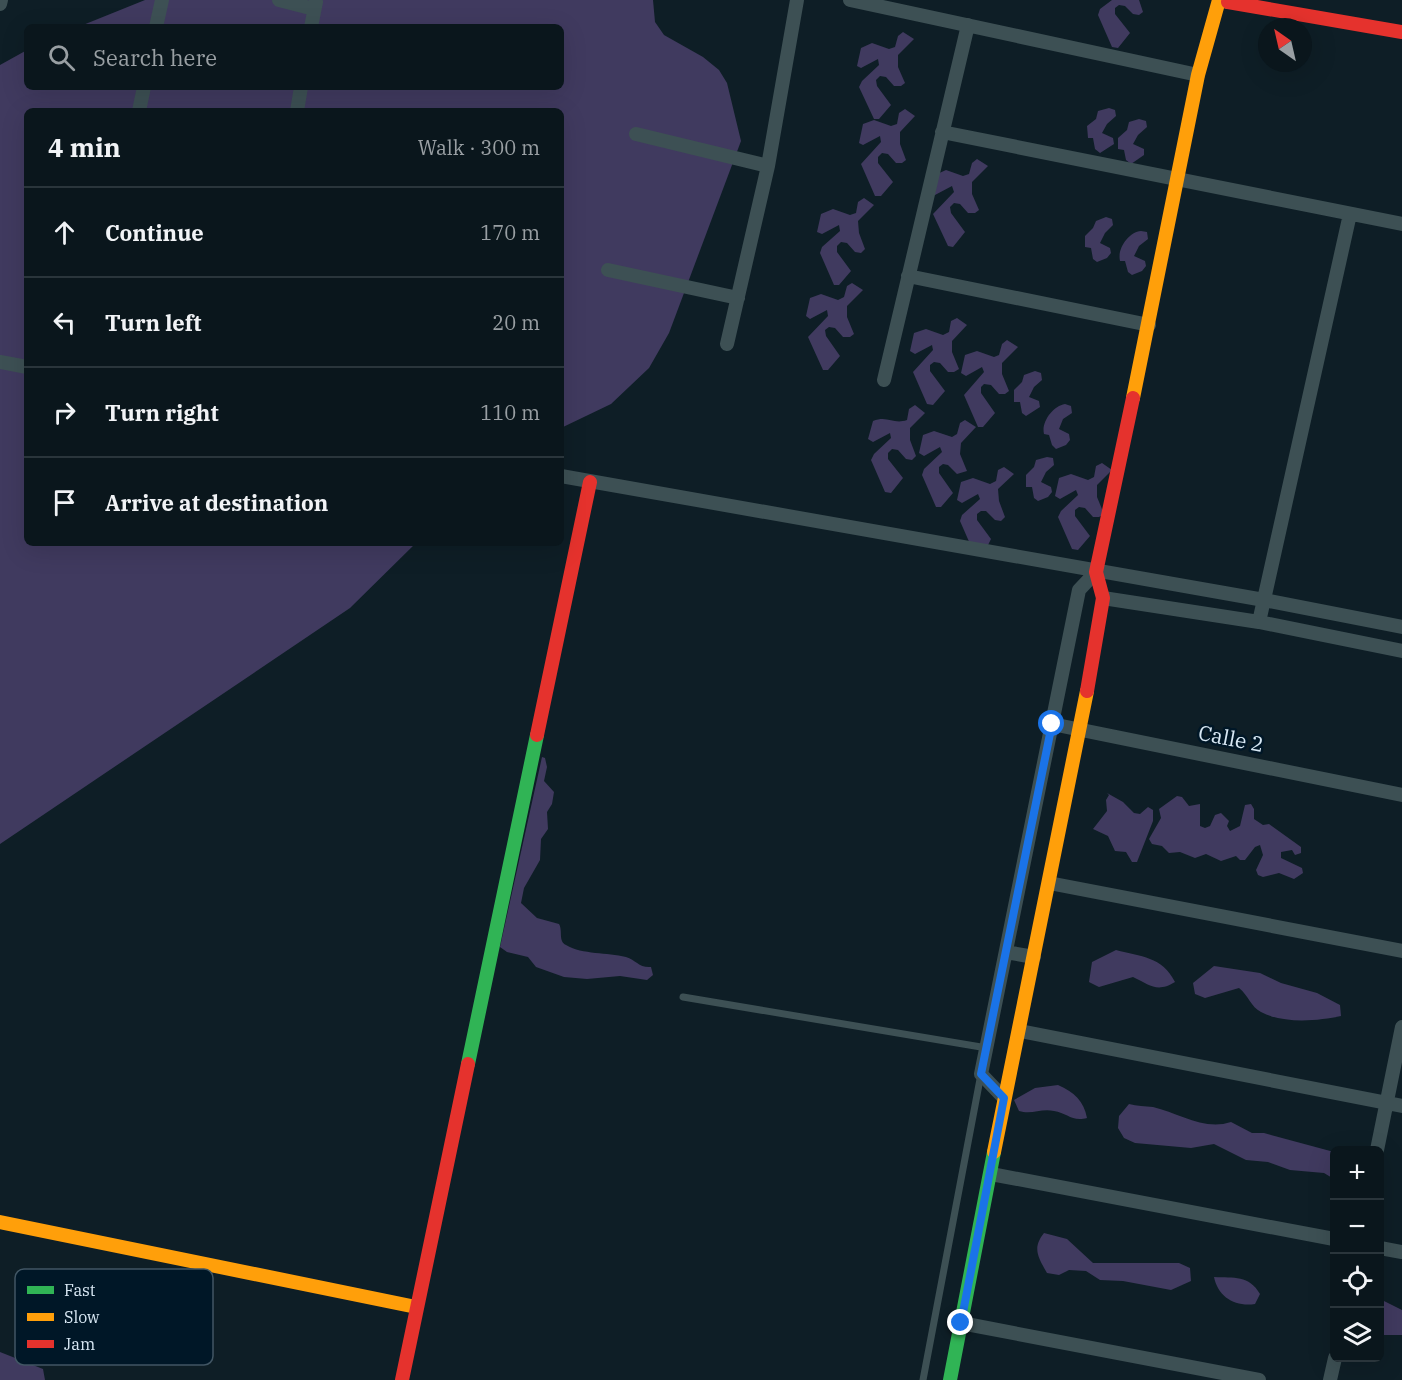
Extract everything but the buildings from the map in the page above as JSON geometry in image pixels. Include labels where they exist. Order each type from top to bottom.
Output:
[{"type":"street","points":[[157,24],[162,0]]},
{"type":"street","points":[[279,0],[315,5],[312,24]]},
{"type":"street","points":[[728,344],[768,166],[797,0]]},
{"type":"street","points":[[850,0],[1198,75]]},
{"type":"street","points":[[950,1380],[1004,1098],[1020,1031],[1080,730],[1103,598],[1096,572],[1149,325],[1198,75],[1219,0],[1402,32]]},
{"type":"street","points":[[884,380],[968,25]]},
{"type":"street","points":[[140,108],[143,90]]},
{"type":"street","points":[[298,108],[300,90]]},
{"type":"street","points":[[942,132],[1402,224]]},
{"type":"street","points":[[636,134],[768,166]]},
{"type":"street","points":[[1259,622],[1350,214]]},
{"type":"street","points":[[608,270],[738,298]]},
{"type":"street","points":[[909,276],[1149,325]]},
{"type":"street","points":[[0,362],[24,367]]},
{"type":"street","points":[[564,477],[1264,600],[1402,627]]},
{"type":"street","points":[[402,1380],[590,482]]},
{"type":"street","points":[[1004,1098],[981,1074],[1079,590],[1096,572]]},
{"type":"street","points":[[1103,598],[1259,622],[1402,651]]},
{"type":"street","name":"Calle 2","points":[[1052,724],[1402,795]]},
{"type":"street","points":[[1049,883],[1402,951]]},
{"type":"street","points":[[1006,952],[1034,957]]},
{"type":"street","points":[[1378,1146],[1402,1027]]},
{"type":"street","points":[[1020,1031],[1402,1106]]},
{"type":"street","points":[[991,1174],[1330,1238]]},
{"type":"street","points":[[0,1222],[416,1307]]},
{"type":"street","points":[[1384,1249],[1402,1252]]},
{"type":"street","points":[[961,1323],[1259,1380]]},
{"type":"street","points":[[1330,1380],[1334,1362]]},
{"type":"lane","points":[[684,997],[987,1048]]},
{"type":"lane","points":[[923,1380],[981,1074]]},
{"type":"shaded area","points":[[145,0],[653,0],[655,22],[664,35],[703,57],[719,70],[727,83],[741,141],[669,333],[649,368],[611,404],[564,427],[564,108],[24,108],[24,546],[413,546],[350,608],[0,844],[0,65],[24,52],[24,90],[564,90],[564,24],[85,24]]},
{"type":"shaded area","points":[[1112,0],[1139,0],[1143,12],[1139,15],[1133,14],[1125,6],[1119,5],[1115,8],[1115,14],[1130,33],[1118,48],[1112,47],[1098,15],[1100,9]]},
{"type":"shaded area","points":[[903,32],[914,39],[898,55],[898,67],[905,83],[901,86],[894,86],[886,77],[880,76],[876,80],[877,86],[891,105],[879,119],[874,119],[859,87],[862,81],[879,65],[878,59],[861,68],[857,66],[861,48],[872,43],[889,49],[895,47],[898,36]]},
{"type":"shaded area","points":[[1109,108],[1115,110],[1116,116],[1107,124],[1102,133],[1113,138],[1114,144],[1100,153],[1095,149],[1093,138],[1088,138],[1087,126],[1096,119],[1098,111]]},
{"type":"shaded area","points":[[905,109],[915,116],[900,132],[900,144],[906,160],[896,163],[888,154],[882,153],[878,157],[878,163],[893,182],[881,196],[875,196],[861,164],[881,142],[880,136],[863,145],[859,143],[863,124],[874,120],[891,126],[897,124],[899,113]]},
{"type":"shaded area","points":[[1139,119],[1146,121],[1147,127],[1138,135],[1133,144],[1144,149],[1144,155],[1131,164],[1126,160],[1124,150],[1118,149],[1118,138],[1127,130],[1129,122]]},
{"type":"shaded area","points":[[977,159],[988,166],[972,182],[972,194],[979,210],[975,213],[968,213],[960,204],[954,203],[950,207],[951,213],[965,232],[953,247],[948,246],[933,214],[954,192],[952,186],[935,195],[931,193],[935,175],[946,170],[963,176],[969,174],[972,163]]},
{"type":"shaded area","points":[[864,198],[874,205],[858,221],[859,233],[865,249],[861,253],[855,252],[847,243],[841,242],[837,246],[837,252],[851,271],[839,285],[834,285],[820,253],[822,247],[840,231],[839,225],[822,234],[817,232],[821,214],[833,209],[850,215],[856,213],[858,202]]},
{"type":"shaded area","points":[[1106,217],[1112,219],[1113,225],[1105,233],[1100,243],[1110,248],[1111,253],[1107,258],[1097,262],[1093,259],[1091,248],[1085,247],[1085,236],[1096,221]]},
{"type":"shaded area","points":[[1147,232],[1148,239],[1139,246],[1134,256],[1145,261],[1146,266],[1142,271],[1132,275],[1128,272],[1125,261],[1120,261],[1120,251],[1132,234]]},
{"type":"shaded area","points":[[852,283],[863,290],[847,306],[847,317],[854,334],[850,337],[843,337],[835,328],[829,327],[825,330],[826,336],[840,356],[828,370],[823,370],[808,337],[828,316],[827,310],[810,319],[806,316],[810,298],[821,294],[838,300],[844,297],[847,286]]},
{"type":"shaded area","points":[[957,318],[967,325],[952,341],[952,352],[959,369],[948,372],[940,363],[934,362],[930,365],[930,371],[945,391],[933,405],[927,404],[913,372],[933,350],[932,345],[915,354],[910,351],[914,333],[926,329],[943,335],[949,332],[951,321]]},
{"type":"shaded area","points":[[1007,340],[1018,347],[1002,363],[1002,374],[1009,391],[999,394],[991,385],[984,384],[981,387],[981,393],[995,413],[983,427],[978,427],[964,395],[984,372],[982,367],[966,376],[961,373],[965,355],[977,351],[994,357],[999,355],[1002,344]]},
{"type":"shaded area","points":[[1035,371],[1041,373],[1042,380],[1034,387],[1029,397],[1039,401],[1040,407],[1026,416],[1022,413],[1020,402],[1014,402],[1014,390],[1022,382],[1024,375]]},
{"type":"shaded area","points":[[1065,404],[1071,406],[1072,413],[1063,419],[1059,429],[1069,434],[1070,440],[1066,445],[1056,449],[1049,435],[1044,434],[1044,425],[1052,411]]},
{"type":"shaded area","points":[[915,405],[925,413],[910,428],[910,440],[916,456],[912,460],[906,459],[898,450],[892,449],[888,453],[888,459],[903,478],[891,493],[885,492],[871,460],[874,454],[891,438],[890,433],[873,442],[868,439],[873,421],[878,419],[907,420],[909,409]]},
{"type":"shaded area","points":[[965,420],[976,427],[961,443],[960,454],[967,471],[957,474],[948,465],[943,464],[939,467],[939,473],[953,493],[941,507],[936,507],[922,475],[924,469],[942,452],[940,447],[924,456],[919,453],[923,435],[934,431],[952,437],[957,434],[960,423]]},
{"type":"shaded area","points":[[1053,458],[1054,465],[1046,472],[1041,482],[1051,487],[1052,492],[1048,497],[1038,501],[1034,498],[1032,487],[1026,487],[1026,475],[1034,467],[1036,460]]},
{"type":"shaded area","points":[[1102,463],[1112,470],[1097,485],[1097,497],[1104,514],[1093,517],[1085,508],[1079,507],[1075,510],[1075,516],[1090,536],[1078,550],[1072,549],[1058,517],[1061,511],[1078,495],[1076,490],[1060,499],[1055,496],[1059,478],[1071,474],[1088,480],[1094,477],[1096,466]]},
{"type":"shaded area","points":[[1004,467],[1014,474],[998,489],[999,501],[1005,517],[1001,521],[995,520],[986,511],[977,514],[977,520],[991,539],[988,545],[974,553],[960,521],[962,515],[980,499],[978,494],[962,503],[957,500],[961,482],[973,478],[990,484],[996,481],[998,470]]},
{"type":"shaded area","points":[[542,757],[545,758],[547,767],[544,781],[554,792],[552,804],[547,812],[548,829],[541,839],[540,860],[524,888],[521,903],[537,918],[559,924],[562,941],[566,945],[587,952],[619,955],[643,966],[651,967],[653,975],[647,980],[620,976],[587,979],[564,977],[536,967],[528,957],[507,952],[500,947]]},
{"type":"shaded area","points":[[1107,793],[1123,802],[1134,813],[1140,814],[1148,807],[1153,810],[1153,821],[1137,862],[1132,862],[1126,852],[1115,851],[1108,836],[1093,829],[1107,811],[1106,800],[1109,795]]},
{"type":"shaded area","points":[[1177,796],[1182,797],[1189,806],[1200,804],[1200,826],[1205,828],[1210,826],[1215,815],[1221,813],[1229,821],[1227,826],[1230,831],[1240,826],[1245,805],[1251,804],[1254,809],[1254,819],[1263,825],[1269,824],[1301,847],[1301,853],[1295,855],[1292,850],[1281,852],[1281,858],[1302,868],[1303,873],[1294,879],[1279,873],[1263,877],[1258,875],[1256,870],[1263,855],[1260,845],[1255,847],[1245,860],[1240,860],[1236,856],[1221,861],[1206,854],[1195,858],[1180,852],[1169,853],[1162,846],[1152,844],[1149,839],[1161,818],[1159,809]]},
{"type":"shaded area","points":[[1116,950],[1157,962],[1170,973],[1175,982],[1158,987],[1133,977],[1099,987],[1089,982],[1092,962]]},
{"type":"shaded area","points":[[1214,966],[1260,973],[1281,983],[1317,993],[1340,1005],[1341,1016],[1290,1020],[1270,1016],[1258,1010],[1239,988],[1205,998],[1195,994],[1193,983]]},
{"type":"shaded area","points":[[1058,1085],[1077,1098],[1087,1118],[1073,1118],[1049,1110],[1019,1111],[1014,1100],[1035,1088]]},
{"type":"shaded area","points":[[1129,1104],[1153,1107],[1201,1123],[1231,1122],[1252,1133],[1264,1133],[1330,1151],[1330,1177],[1324,1173],[1290,1170],[1268,1162],[1246,1160],[1214,1144],[1191,1148],[1135,1143],[1124,1138],[1118,1128],[1119,1116]]},
{"type":"shaded area","points":[[1044,1233],[1067,1239],[1093,1263],[1179,1263],[1190,1268],[1191,1281],[1171,1290],[1123,1281],[1100,1280],[1086,1271],[1069,1270],[1059,1275],[1047,1273],[1037,1248]]},
{"type":"shaded area","points":[[1214,1277],[1234,1278],[1251,1283],[1260,1294],[1255,1304],[1241,1304],[1228,1299],[1219,1290]]},
{"type":"shaded area","points":[[1384,1301],[1402,1310],[1402,1335],[1384,1335]]},
{"type":"shaded area","points":[[0,1352],[15,1358],[15,1365],[33,1365],[43,1369],[45,1380],[0,1380]]},
{"type":"traffic: fast","points":[[468,1064],[537,735]]},
{"type":"traffic: fast","points":[[950,1380],[994,1152]]},
{"type":"traffic: slow","points":[[1133,398],[1198,75],[1219,0],[1228,2]]},
{"type":"traffic: slow","points":[[994,1152],[1087,691]]},
{"type":"traffic: slow","points":[[0,1222],[416,1307]]},
{"type":"traffic: jam","points":[[1228,2],[1402,32]]},
{"type":"traffic: jam","points":[[1087,691],[1103,598],[1096,572],[1133,398]]},
{"type":"traffic: jam","points":[[537,735],[590,482]]},
{"type":"traffic: jam","points":[[402,1380],[468,1064]]},
{"type":"route","points":[[961,1323],[1004,1098],[981,1074],[1052,724]]}]
